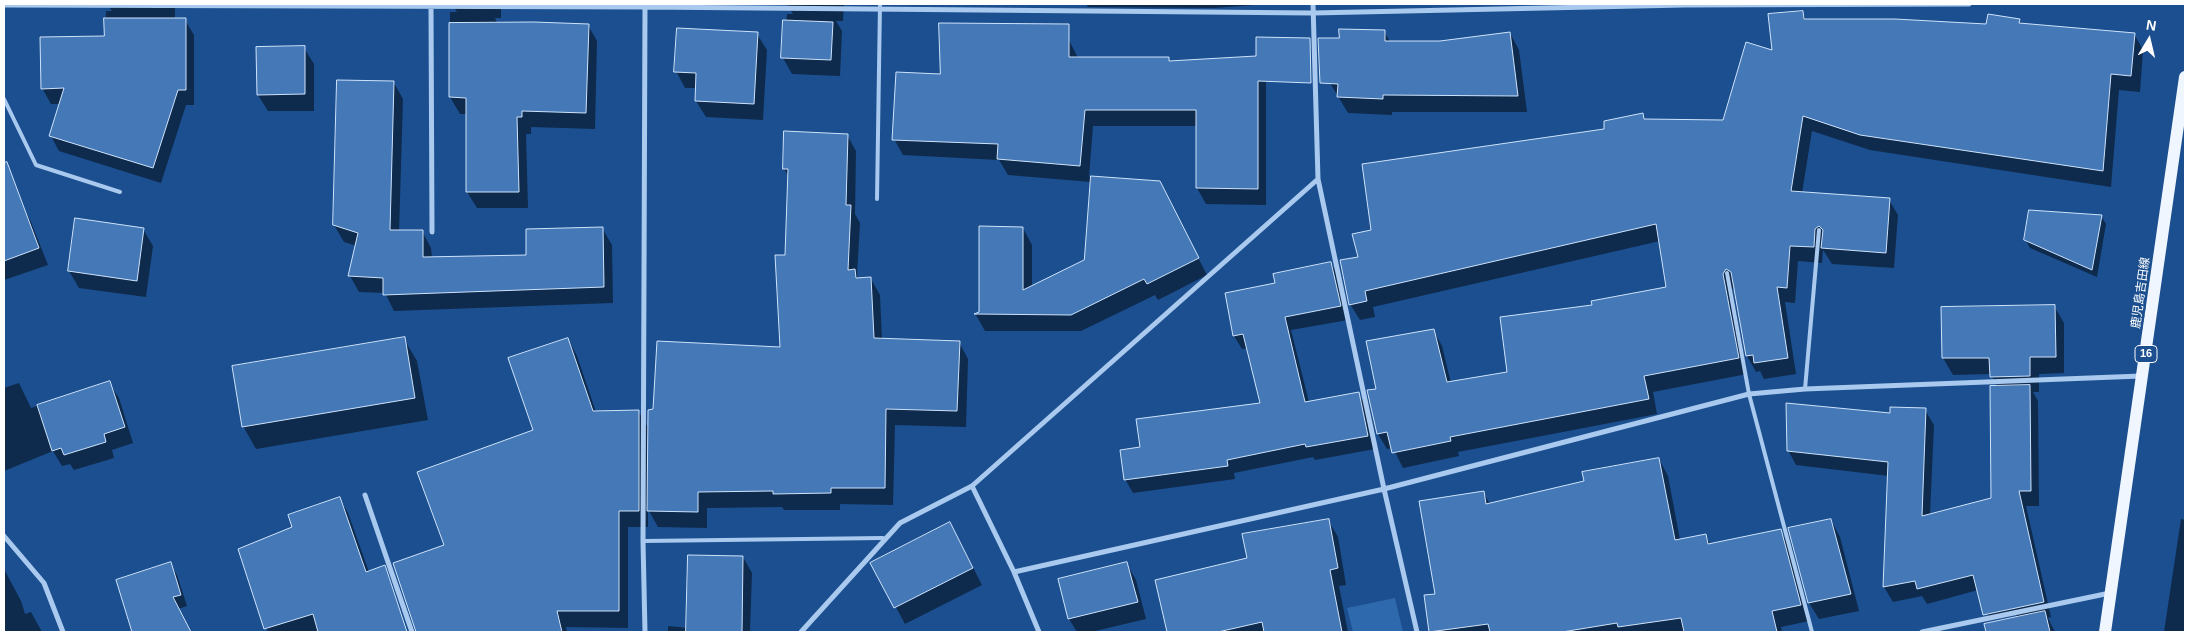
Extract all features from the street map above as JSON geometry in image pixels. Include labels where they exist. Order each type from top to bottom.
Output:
[{"type":"main road","name":"鹿児島吉田線","points":[[2105,632],[2185,76]]},
{"type":"street","points":[[1313,4],[1318,179],[1384,489],[1417,632]]},
{"type":"street","points":[[4,5],[880,6],[1078,11],[1313,13],[1684,5],[1969,4]]},
{"type":"street","points":[[645,5],[643,541],[645,632]]},
{"type":"street","points":[[431,6],[432,232]]},
{"type":"street","points":[[802,632],[884,538],[900,523],[972,486],[1318,179]]},
{"type":"street","points":[[1014,572],[1384,489],[1749,394],[1805,389],[2143,376]]},
{"type":"street","points":[[972,486],[1014,572],[1039,632]]},
{"type":"street","points":[[365,495],[412,632]]},
{"type":"street","points":[[4,537],[44,583],[63,632]]},
{"type":"street","points":[[1922,632],[2110,593]]},
{"type":"lane","points":[[1078,4],[1078,11]]},
{"type":"lane","points":[[877,199],[880,6]]},
{"type":"lane","points":[[4,99],[36,165],[120,192]]},
{"type":"lane","points":[[1805,389],[1819,230]]},
{"type":"lane","points":[[1727,273],[1749,394],[1812,632]]},
{"type":"lane","points":[[643,541],[884,538]]},
{"type":"shaded area","points":[[1395,598],[1403,632],[1353,632],[1347,608]]},
{"type":"building","points":[[1803,11],[1804,19],[1895,19],[1986,24],[1988,14],[2020,19],[2019,23],[2135,33],[2131,76],[2111,74],[2103,171],[1860,135],[1803,116],[1791,191],[1890,198],[1886,253],[1821,248],[1823,230],[1819,226],[1815,229],[1814,247],[1790,246],[1787,288],[1777,287],[1788,358],[1754,363],[1753,355],[1746,356],[1731,272],[1726,269],[1723,274],[1739,358],[1644,376],[1649,399],[1450,437],[1451,441],[1392,453],[1387,432],[1377,434],[1367,390],[1376,389],[1366,341],[1434,329],[1447,382],[1507,372],[1500,317],[1592,305],[1591,301],[1666,287],[1656,224],[1365,291],[1367,301],[1349,305],[1340,260],[1358,257],[1352,234],[1371,230],[1362,164],[1604,129],[1604,121],[1643,113],[1644,119],[1723,120],[1746,42],[1772,50],[1768,14]]},
{"type":"building","points":[[104,18],[186,18],[186,90],[178,90],[153,168],[49,136],[64,88],[41,89],[40,37],[104,36]]},
{"type":"building","points":[[783,20],[833,22],[831,60],[781,58]]},
{"type":"building","points":[[534,22],[589,24],[586,113],[522,111],[522,117],[517,117],[519,192],[466,192],[466,98],[449,97],[449,23]]},
{"type":"building","points":[[939,23],[1069,24],[1069,57],[1169,57],[1169,61],[1256,56],[1256,37],[1310,38],[1311,83],[1258,81],[1258,189],[1196,188],[1196,110],[1085,110],[1080,166],[997,159],[998,144],[892,140],[896,72],[940,74]]},
{"type":"building","points":[[677,28],[758,32],[754,104],[695,101],[696,73],[674,72]]},
{"type":"building","points":[[1339,29],[1385,30],[1385,41],[1440,41],[1510,32],[1518,96],[1383,95],[1383,99],[1337,97],[1338,84],[1320,83],[1318,38],[1339,38]]},
{"type":"building","points":[[305,46],[305,94],[257,95],[256,47]]},
{"type":"building","points":[[337,80],[394,81],[390,230],[423,230],[423,257],[526,255],[526,229],[603,227],[604,287],[383,295],[383,278],[348,276],[358,233],[333,225]]},
{"type":"building","points":[[784,131],[848,134],[846,205],[851,205],[848,270],[855,269],[856,278],[871,277],[874,338],[960,341],[957,411],[886,409],[885,488],[831,488],[831,493],[773,494],[773,491],[698,492],[698,512],[647,511],[648,410],[653,409],[657,341],[780,347],[775,255],[785,255],[788,169],[783,169]]},
{"type":"building","points":[[7,162],[39,248],[4,261],[4,163]]},
{"type":"building","points":[[1091,176],[1160,181],[1199,258],[1147,284],[1144,279],[1071,315],[974,314],[979,312],[979,226],[1023,227],[1023,290],[1084,260]]},
{"type":"building","points":[[2029,210],[2102,215],[2092,270],[2024,240]]},
{"type":"building","points":[[75,218],[144,228],[137,281],[68,271]]},
{"type":"building","points":[[1331,262],[1341,306],[1285,317],[1305,402],[1359,392],[1368,436],[1306,447],[1305,444],[1227,460],[1228,466],[1124,480],[1120,450],[1140,447],[1136,419],[1260,403],[1243,334],[1233,336],[1225,293],[1275,283],[1273,274]]},
{"type":"building","points":[[2055,305],[2056,357],[2030,357],[2030,376],[1990,377],[1989,358],[1942,358],[1941,307]]},
{"type":"building","points":[[405,337],[415,398],[242,427],[232,366]]},
{"type":"building","points":[[568,338],[593,411],[639,410],[639,511],[619,511],[619,611],[557,611],[562,632],[416,632],[393,563],[444,545],[417,472],[533,430],[508,358]]},
{"type":"building","points":[[110,381],[125,427],[104,434],[106,442],[64,455],[61,448],[52,451],[37,405]]},
{"type":"building","points":[[2030,385],[2031,491],[2019,491],[2044,602],[1983,615],[1973,575],[1917,589],[1915,581],[1883,587],[1888,462],[1787,451],[1786,403],[1890,413],[1890,407],[1926,408],[1922,516],[1991,498],[1990,386]]},
{"type":"building","points":[[1659,458],[1675,540],[1706,534],[1708,544],[1781,529],[1801,605],[1772,611],[1777,632],[1684,632],[1681,618],[1618,627],[1617,623],[1562,632],[1490,632],[1488,624],[1429,632],[1424,595],[1435,594],[1419,501],[1484,491],[1486,504],[1584,481],[1582,472]]},
{"type":"building","points":[[340,497],[366,572],[385,565],[407,632],[318,632],[313,614],[264,629],[238,549],[292,527],[288,515]]},
{"type":"building","points":[[1329,519],[1338,568],[1330,570],[1342,632],[1264,632],[1262,622],[1218,632],[1167,632],[1155,580],[1247,558],[1242,534]]},
{"type":"building","points":[[1831,519],[1851,594],[1808,603],[1788,528]]},
{"type":"building","points":[[950,522],[973,568],[894,608],[870,563]]},
{"type":"building","points":[[688,555],[743,556],[742,632],[686,632]]},
{"type":"building","points":[[171,562],[181,595],[173,597],[191,632],[132,632],[116,580]]},
{"type":"building","points":[[1127,562],[1138,602],[1068,619],[1058,579]]},
{"type":"building","points":[[2045,611],[2050,632],[1986,632],[1984,624]]}]
